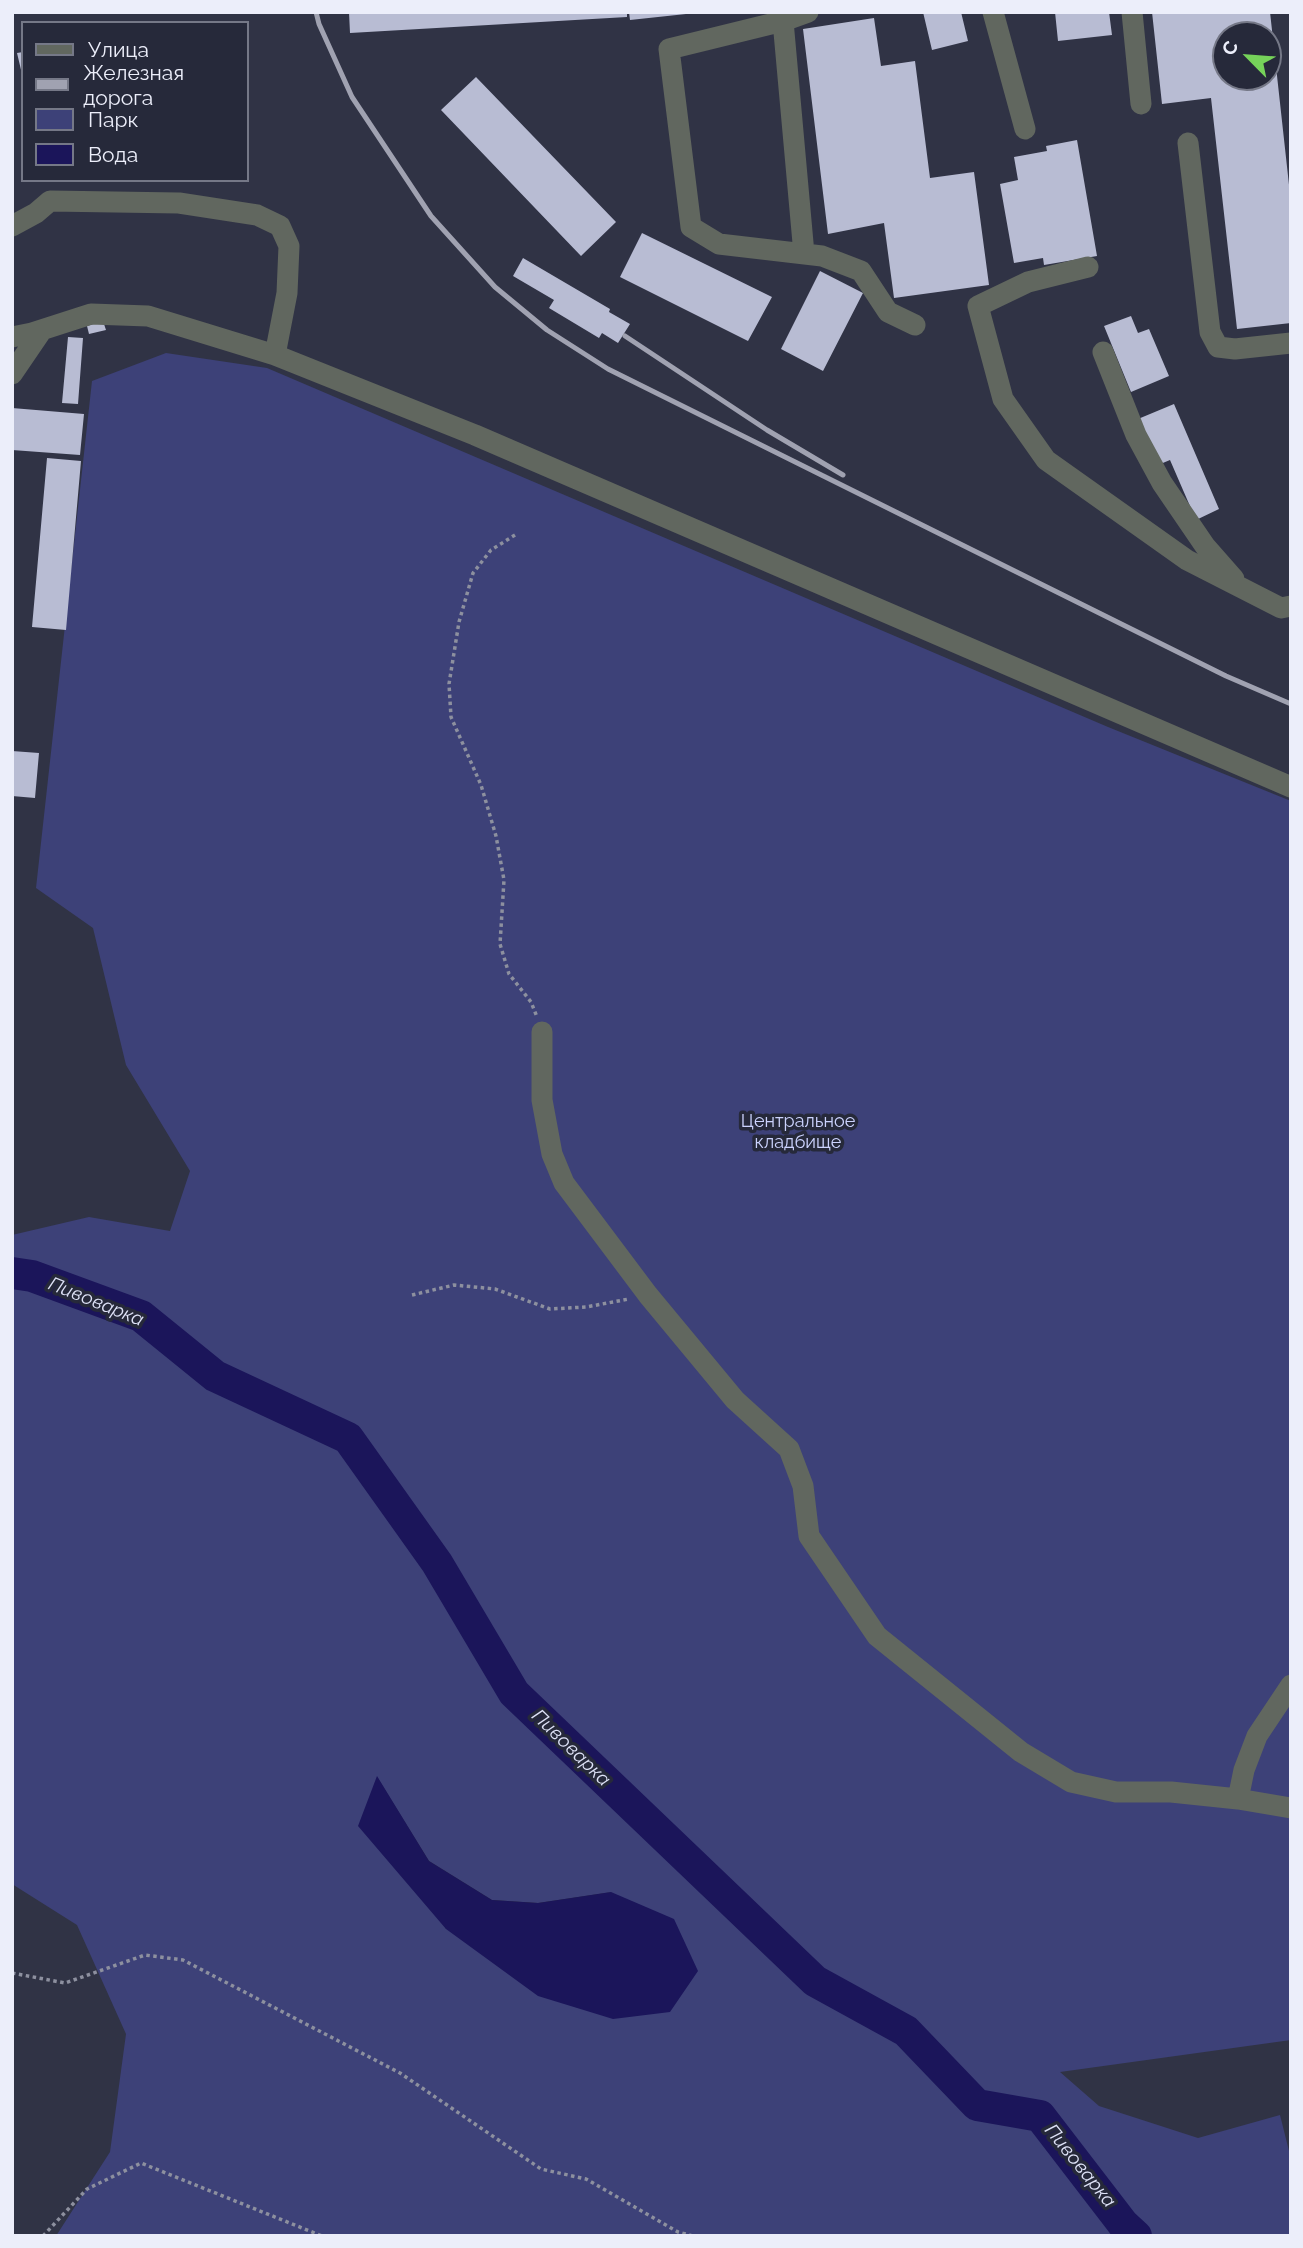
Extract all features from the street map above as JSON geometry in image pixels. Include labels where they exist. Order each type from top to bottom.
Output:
[{"type":"street","points":[[808,12],[783,21],[669,49],[691,227],[719,244],[822,256],[861,271],[888,313],[915,326]]},
{"type":"street","points":[[993,12],[1025,129]]},
{"type":"street","points":[[1132,12],[1141,104]]},
{"type":"street","points":[[783,21],[804,254]]},
{"type":"street","points":[[1188,143],[1210,332],[1218,347],[1235,349],[1291,343]]},
{"type":"street","points":[[12,226],[36,213],[50,201],[179,203],[257,215],[280,226],[289,246],[287,293],[275,355]]},
{"type":"street","points":[[1088,267],[1028,282],[978,306],[1003,399],[1045,460],[1187,560],[1281,608],[1291,606]]},
{"type":"street","points":[[12,337],[91,314],[148,316],[275,355],[488,440],[1291,787]]},
{"type":"street","points":[[12,374],[42,330]]},
{"type":"street","points":[[1103,352],[1136,435],[1162,483],[1205,546],[1242,588]]},
{"type":"street","points":[[542,1032],[542,1100],[552,1154],[564,1183],[648,1295],[734,1400],[789,1449],[803,1486],[809,1535],[877,1636],[1021,1752],[1071,1782],[1116,1792],[1171,1792],[1291,1808]]},
{"type":"street","points":[[1238,1799],[1244,1770],[1257,1736],[1291,1685]]},
{"type":"path","points":[[515,535],[491,550],[473,573],[459,622],[449,684],[451,717],[481,786],[498,847],[504,880],[500,944],[509,974],[531,1002],[542,1032]]},
{"type":"path","points":[[412,1295],[454,1285],[495,1289],[550,1309],[586,1307],[648,1295]]},
{"type":"path","points":[[12,1973],[65,1983],[145,1955],[183,1960],[400,2073],[541,2169],[586,2179],[678,2232],[693,2236]]},
{"type":"path","points":[[43,2236],[87,2189],[141,2163],[322,2236]]},
{"type":"green space","name":"Центральное кладбище","points":[[166,353],[267,368],[1108,727],[1291,801],[1291,2040],[1060,2072],[1099,2106],[1198,2138],[1280,2115],[1291,2159],[1291,2236],[56,2236],[110,2152],[126,2034],[77,1925],[12,1884],[12,1235],[89,1217],[170,1231],[190,1171],[126,1065],[93,928],[36,888],[92,381]],"holes":[[[377,1777],[429,1861],[492,1900],[538,1903],[612,1892],[446,1929]]]},
{"type":"water","points":[[377,1776],[429,1861],[492,1900],[538,1903],[611,1892],[674,1919],[698,1971],[670,2012],[613,2019],[538,1996],[446,1929],[358,1826]]},
{"type":"building","points":[[349,12],[627,12],[627,17],[350,33]]},
{"type":"building","points":[[629,12],[686,12],[686,14],[630,20]]},
{"type":"building","points":[[923,12],[961,12],[968,41],[932,50]]},
{"type":"building","points":[[1055,12],[1109,12],[1112,35],[1058,41]]},
{"type":"building","points":[[1152,12],[1270,12],[1271,21],[1212,21],[1212,91],[1279,91],[1291,203],[1291,323],[1237,329],[1211,98],[1162,104]]},
{"type":"building","points":[[874,18],[881,66],[915,61],[930,178],[974,172],[989,285],[894,298],[884,223],[828,234],[803,29]]},
{"type":"building","points":[[21,52],[21,70],[17,53]]},
{"type":"building","points":[[476,77],[616,222],[581,256],[441,110]]},
{"type":"building","points":[[1077,140],[1097,256],[1044,265],[1043,258],[1014,263],[1000,184],[1018,180],[1014,157],[1047,151],[1046,146]]},
{"type":"building","points":[[642,233],[772,297],[748,341],[620,277]]},
{"type":"building","points":[[523,258],[610,309],[609,312],[630,324],[618,343],[602,333],[599,338],[549,308],[554,300],[513,276]]},
{"type":"building","points":[[820,271],[863,293],[823,371],[781,349]]},
{"type":"building","points":[[1131,316],[1138,333],[1149,329],[1169,376],[1131,392],[1104,326]]},
{"type":"building","points":[[103,321],[106,330],[89,334],[87,326]]},
{"type":"building","points":[[68,337],[83,338],[78,404],[62,403]]},
{"type":"building","points":[[1174,404],[1219,509],[1196,520],[1170,460],[1158,465],[1138,419]]},
{"type":"building","points":[[12,408],[84,414],[80,455],[12,450]]},
{"type":"building","points":[[47,458],[81,461],[66,630],[32,627]]},
{"type":"building","points":[[12,751],[39,753],[35,798],[12,796]]},
{"type":"waterway","name":"Пивоварка","points":[[12,1273],[32,1276],[141,1316],[215,1376],[348,1438],[437,1563],[514,1693],[815,1981],[906,2031],[977,2105],[1040,2116],[1123,2224],[1136,2236]]},
{"type":"railway","points":[[316,12],[352,97],[431,216],[495,287],[547,330],[608,369],[1226,676],[1291,704]]},
{"type":"railway","points":[[625,336],[767,430],[843,475]]}]
